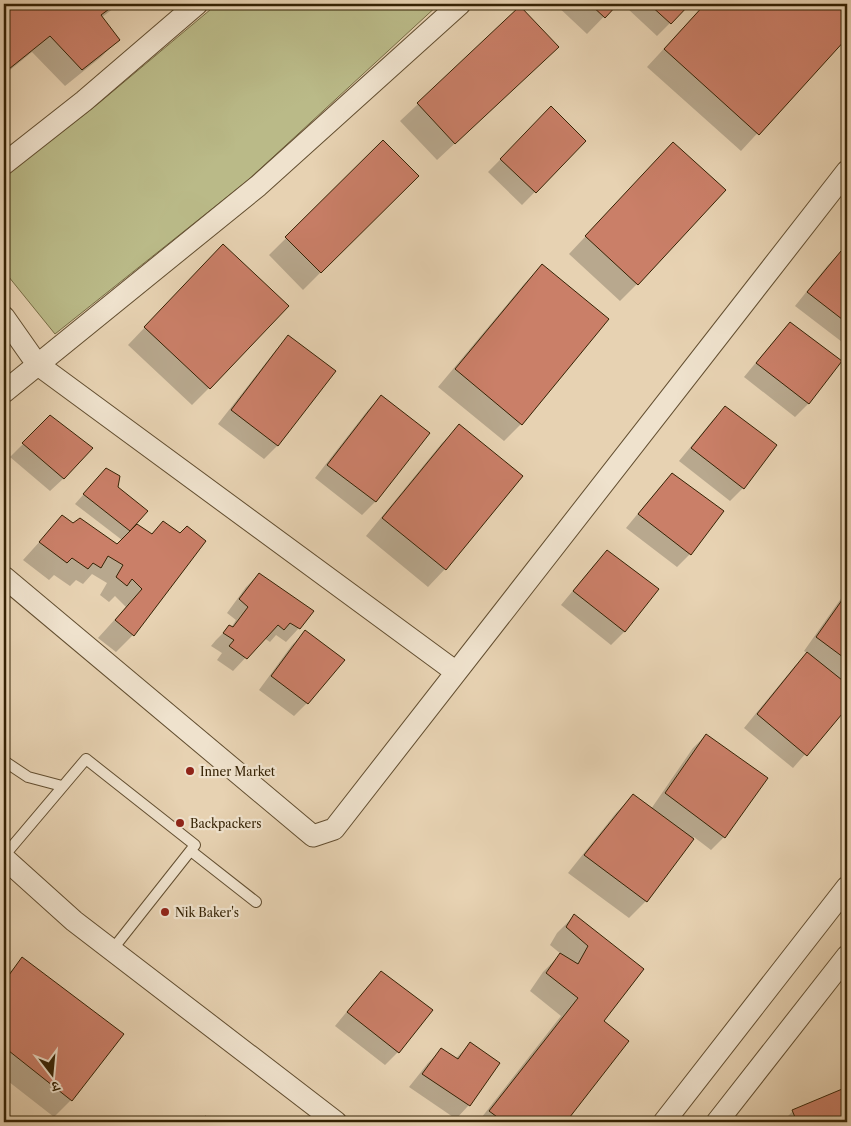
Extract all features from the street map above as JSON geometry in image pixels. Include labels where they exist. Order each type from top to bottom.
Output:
[{"type":"street","points":[[4,164],[84,101],[197,4]]},
{"type":"street","points":[[4,392],[258,186],[460,4]]},
{"type":"street","points":[[4,577],[314,836],[334,829],[847,171]]},
{"type":"street","points":[[4,317],[38,364],[456,672]]},
{"type":"street","points":[[4,857],[74,921],[336,1122]]},
{"type":"street","points":[[664,1122],[847,887]]},
{"type":"street","points":[[717,1122],[847,956]]},
{"type":"lane","points":[[4,857],[86,759],[195,845],[112,950]]},
{"type":"lane","points":[[4,761],[28,777],[62,786]]},
{"type":"lane","points":[[191,850],[256,902]]},
{"type":"green space","points":[[217,4],[439,4],[247,181],[55,334],[4,271],[4,177],[99,103]]},
{"type":"building","points":[[4,4],[116,4],[101,15],[120,40],[82,70],[50,36],[4,73]]},
{"type":"building","points":[[590,4],[618,4],[605,18]]},
{"type":"building","points":[[649,4],[690,4],[671,24]]},
{"type":"building","points":[[705,4],[841,4],[847,9],[847,38],[759,135],[664,49]]},
{"type":"building","points":[[520,6],[559,47],[455,144],[417,103]]},
{"type":"building","points":[[551,106],[586,141],[536,193],[500,159]]},
{"type":"building","points":[[383,140],[419,176],[321,273],[285,237]]},
{"type":"building","points":[[673,142],[726,190],[638,285],[585,236]]},
{"type":"building","points":[[223,244],[289,306],[210,389],[144,327]]},
{"type":"building","points":[[841,251],[847,255],[847,323],[807,292]]},
{"type":"building","points":[[542,264],[609,319],[522,425],[455,369]]},
{"type":"building","points":[[790,322],[842,361],[809,404],[756,363]]},
{"type":"building","points":[[288,335],[336,371],[278,446],[231,410]]},
{"type":"building","points":[[381,395],[430,433],[376,502],[327,465]]},
{"type":"building","points":[[725,406],[777,445],[744,489],[691,448]]},
{"type":"building","points":[[50,415],[93,448],[64,479],[22,443]]},
{"type":"building","points":[[459,424],[523,476],[446,570],[382,518]]},
{"type":"building","points":[[106,468],[120,476],[118,487],[148,511],[130,531],[83,494]]},
{"type":"building","points":[[672,473],[724,511],[691,555],[638,514]]},
{"type":"building","points":[[62,515],[73,523],[80,518],[117,544],[137,524],[152,534],[163,521],[180,533],[187,526],[206,541],[134,636],[115,620],[142,589],[132,579],[127,586],[116,577],[123,565],[108,556],[101,568],[93,563],[88,569],[72,558],[67,563],[39,542]]},
{"type":"building","points":[[607,550],[659,589],[625,632],[573,591]]},
{"type":"building","points":[[259,573],[314,611],[300,629],[290,623],[284,630],[278,625],[247,659],[229,646],[234,640],[223,633],[229,625],[233,627],[248,607],[239,599]]},
{"type":"building","points":[[847,593],[847,660],[816,637]]},
{"type":"building","points":[[305,630],[345,660],[308,704],[271,676]]},
{"type":"building","points":[[807,652],[847,684],[847,708],[807,756],[757,714]]},
{"type":"building","points":[[706,734],[768,778],[725,838],[665,793]]},
{"type":"building","points":[[633,794],[694,839],[647,902],[584,855]]},
{"type":"building","points":[[574,914],[644,969],[604,1021],[629,1041],[566,1122],[504,1122],[489,1111],[578,998],[546,973],[560,953],[578,964],[588,946],[566,927]]},
{"type":"building","points":[[22,957],[124,1034],[72,1101],[4,1047],[4,982]]},
{"type":"building","points":[[381,971],[433,1010],[399,1053],[347,1012]]},
{"type":"building","points":[[470,1042],[500,1063],[470,1106],[422,1074],[441,1048],[458,1059]]},
{"type":"building","points":[[847,1087],[847,1122],[797,1122],[792,1110]]},
{"type":"building","points":[[205,1116],[214,1122],[200,1122]]},
{"type":"place","name":"Inner Market","points":[[190,771]]},
{"type":"place","name":"Backpackers","points":[[180,823]]},
{"type":"place","name":"Nik Baker's","points":[[165,912]]}]
